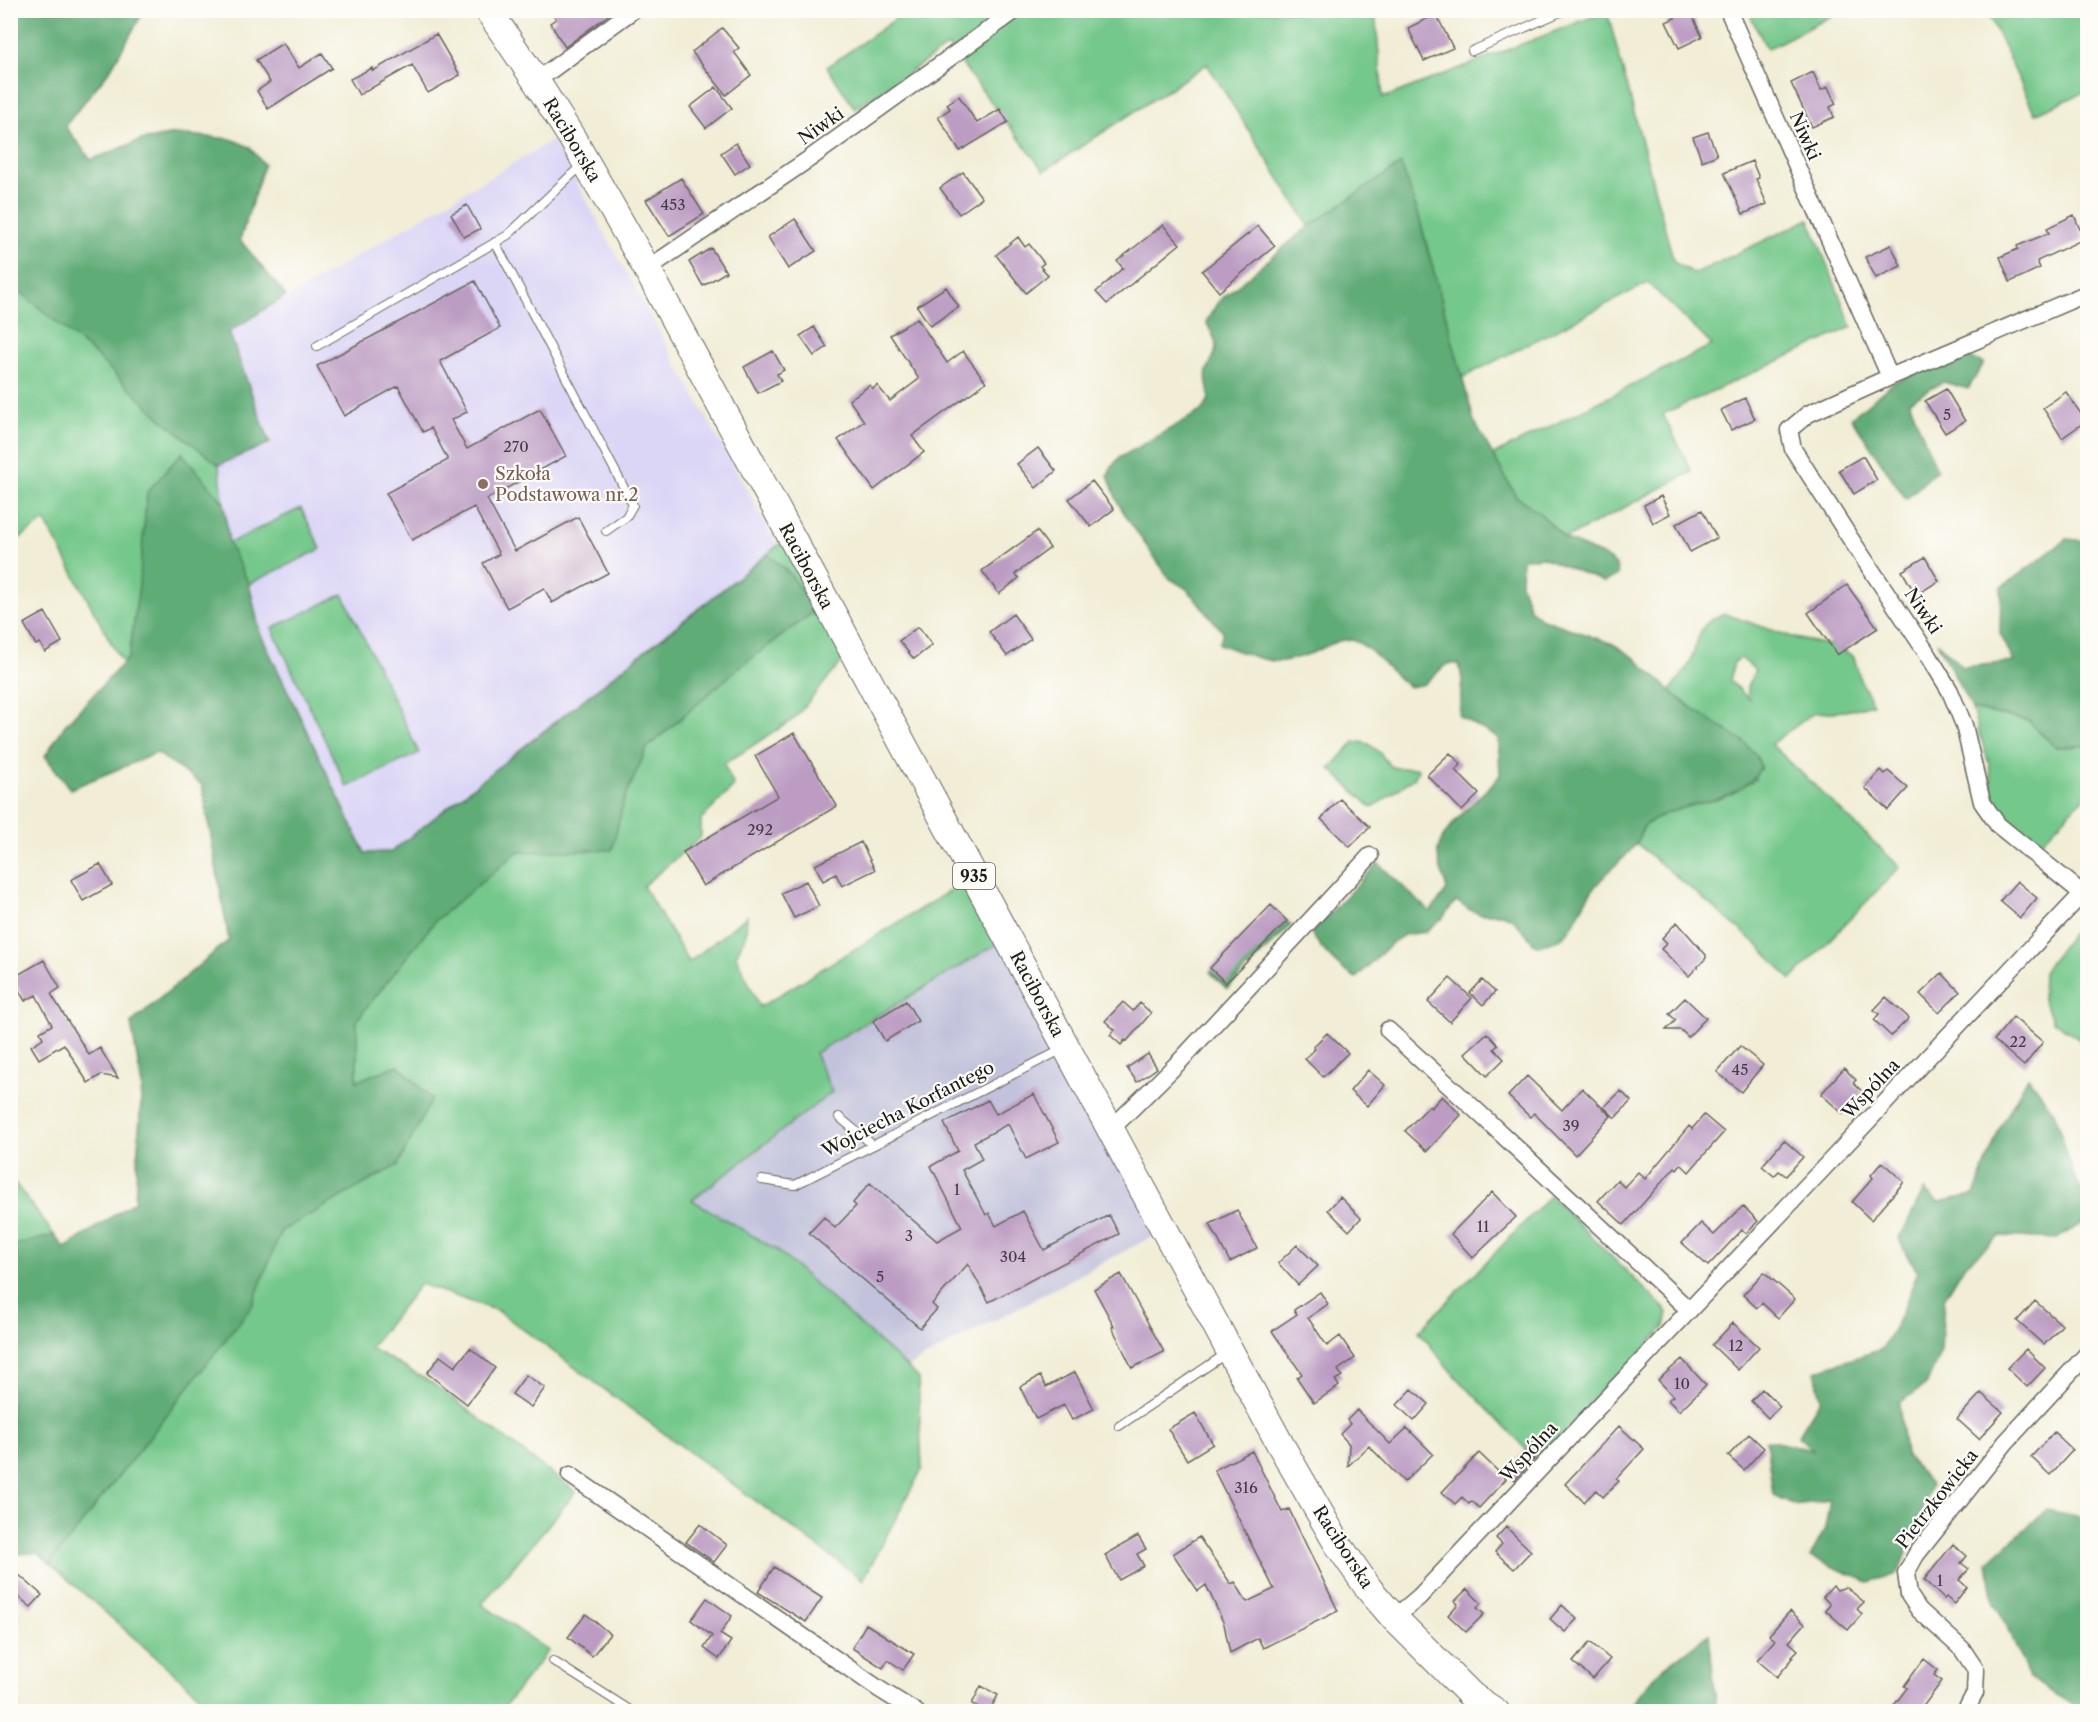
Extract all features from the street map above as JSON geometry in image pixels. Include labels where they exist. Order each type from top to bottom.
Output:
[{"type":"main road","name":"Raciborska","points":[[488,10],[536,81],[586,162],[647,269],[1280,1444],[1337,1543],[1394,1618],[1472,1696],[1496,1712]]},
{"type":"street","points":[[536,81],[633,10]]},
{"type":"street","name":"Niwki","points":[[647,269],[809,159],[1016,10]]},
{"type":"street","name":"Niwki","points":[[1728,10],[1890,377]]},
{"type":"street","name":"Niwki","points":[[2085,896],[1998,825],[1982,802],[1964,725],[1950,691],[1793,449],[1789,430],[1808,414],[2088,292]]},
{"type":"street","points":[[1110,1130],[1181,1060],[1370,856]]},
{"type":"street","name":"Wspólna","points":[[1394,1618],[1419,1597],[1689,1310],[2085,896]]},
{"type":"street","points":[[1388,1030],[1495,1127],[1689,1310]]},
{"type":"street","name":"Pietrzkowicka","points":[[1965,1712],[1974,1693],[1976,1670],[1962,1649],[1914,1602],[1909,1595],[1906,1573],[1916,1555],[2006,1442],[2088,1353]]},
{"type":"street","points":[[570,1475],[879,1689],[916,1712]]},
{"type":"lane","points":[[1472,51],[1565,10]]},
{"type":"lane","points":[[317,346],[508,235],[586,162]]},
{"type":"lane","points":[[495,242],[633,505],[626,517],[606,531]]},
{"type":"lane","name":"Wojciecha Korfantego","points":[[762,1180],[795,1185],[1066,1047]]},
{"type":"lane","points":[[839,1117],[873,1145]]},
{"type":"lane","points":[[1119,1426],[1230,1351]]},
{"type":"lane","points":[[553,1661],[633,1712]]},
{"type":"shaded area","name":"Szkoła Podstawowa nr.2","points":[[553,140],[778,546],[390,852],[364,853],[260,633],[249,584],[229,544],[219,465],[270,443],[229,332]]},
{"type":"shaded area","points":[[1007,938],[1164,1230],[907,1367],[777,1250],[692,1200],[832,1092],[815,1053]]},
{"type":"green space","points":[[10,11],[144,11],[110,70],[65,126],[91,160],[141,140],[175,134],[231,139],[250,147],[264,165],[240,240],[286,296],[229,332],[270,443],[219,465],[162,420],[91,351],[11,284]]},
{"type":"green space","points":[[907,11],[1375,11],[1383,98],[1607,11],[1674,262],[1694,274],[1809,219],[1852,327],[1663,414],[1692,472],[1565,539],[1544,517],[1516,496],[1493,455],[1712,345],[1648,283],[1462,378],[1418,213],[1400,165],[1309,226],[1207,64],[1044,171],[948,46],[855,109],[827,67]]},
{"type":"green space","points":[[1748,11],[1841,11],[1767,49]]},
{"type":"green space","points":[[1987,11],[2087,11],[2087,91],[2035,114]]},
{"type":"green space","points":[[10,155],[219,465],[229,543],[301,508],[321,549],[249,584],[260,633],[365,853],[391,852],[790,536],[852,650],[794,719],[724,764],[734,786],[701,820],[701,837],[643,886],[689,962],[747,916],[746,934],[736,956],[760,1007],[974,876],[1007,938],[815,1053],[832,1092],[692,1200],[777,1250],[918,1377],[922,1469],[863,1580],[498,1311],[420,1284],[370,1348],[432,1383],[576,1492],[482,1604],[548,1651],[501,1711],[217,1711],[38,1553],[11,1554],[11,1178],[65,1249],[135,1201],[142,1085],[131,1023],[229,940],[202,785],[115,650],[45,521],[11,544]]},
{"type":"green space","points":[[1401,164],[1418,213],[1474,421],[1516,496],[1540,513],[1565,539],[1602,555],[1616,565],[1618,575],[1604,582],[1542,557],[1522,559],[1521,583],[1530,609],[1540,618],[1613,644],[1635,658],[1683,702],[1743,741],[1756,755],[1761,767],[1752,779],[1728,795],[1670,812],[1646,824],[1635,845],[1596,886],[1572,927],[1559,939],[1536,946],[1512,918],[1501,914],[1480,914],[1456,901],[1442,919],[1425,932],[1404,935],[1392,943],[1356,978],[1331,958],[1311,933],[1378,863],[1430,912],[1447,890],[1438,859],[1441,841],[1455,822],[1500,775],[1498,738],[1459,716],[1462,679],[1459,664],[1447,664],[1424,684],[1410,687],[1364,646],[1351,640],[1339,641],[1306,655],[1282,661],[1259,658],[1219,644],[1223,632],[1187,589],[1169,578],[1118,503],[1108,476],[1119,458],[1206,406],[1209,396],[1206,377],[1216,344],[1206,322],[1218,302],[1309,226]]},
{"type":"green space","points":[[1961,356],[1984,363],[1968,389],[1943,382],[1909,401],[1937,470],[1906,499],[1851,418],[1894,382]]},
{"type":"green space","points":[[182,453],[224,503],[229,544],[249,584],[260,633],[365,853],[391,852],[768,554],[791,575],[815,611],[741,666],[647,748],[624,800],[612,850],[518,852],[436,920],[357,1020],[357,1081],[398,1065],[432,1099],[398,1165],[281,1231],[252,1306],[50,1564],[38,1553],[11,1554],[11,1246],[54,1235],[65,1248],[135,1201],[142,1085],[131,1023],[229,940],[202,785],[157,753],[70,789],[45,756],[65,725],[129,657],[139,585],[147,492]]},
{"type":"green space","points":[[2067,539],[2087,541],[2087,746],[2055,747],[2029,721],[1972,709],[1937,642],[1963,667],[2014,662],[2000,633],[2001,588]]},
{"type":"green space","points":[[343,594],[419,753],[347,787],[272,628]]},
{"type":"green space","points":[[1725,614],[1795,638],[1841,649],[1854,657],[1860,679],[1873,704],[1846,711],[1814,713],[1771,744],[1900,867],[1791,980],[1756,943],[1636,843],[1645,825],[1667,812],[1722,798],[1755,779],[1743,741],[1717,726],[1670,691],[1689,664],[1703,627],[1715,617]],"holes":[[[1741,658],[1755,670],[1747,687],[1749,699],[1730,681],[1734,662]]]},
{"type":"green space","points":[[1972,709],[2029,721],[2055,747],[2087,746],[2087,795],[2038,845],[1995,809],[1989,764]]},
{"type":"green space","points":[[1355,741],[1369,744],[1390,766],[1417,768],[1418,771],[1414,778],[1372,808],[1330,769]]},
{"type":"green space","points":[[1273,908],[1291,925],[1227,989],[1210,972]]},
{"type":"green space","points":[[2087,924],[2087,1045],[2053,1021],[2042,998],[2043,972],[2072,933],[2080,926]]},
{"type":"green space","points":[[2028,1077],[2054,1112],[2074,1176],[2087,1201],[2087,1220],[2057,1239],[2000,1236],[1964,1266],[1944,1299],[1941,1351],[1926,1385],[1899,1403],[1905,1455],[1931,1484],[1898,1574],[1868,1582],[1810,1557],[1825,1529],[1830,1500],[1795,1505],[1773,1495],[1766,1440],[1813,1450],[1798,1436],[1821,1399],[1815,1371],[1882,1349],[1901,1315],[1918,1271],[1899,1239],[1924,1190],[1938,1202],[1974,1195],[1998,1132]]},
{"type":"green space","points":[[1550,1196],[1668,1312],[1665,1327],[1537,1461],[1447,1367],[1419,1331]]},
{"type":"green space","points":[[2046,1510],[2087,1518],[2087,1711],[2082,1711],[2029,1678],[2007,1625],[1994,1604],[1988,1562]]},
{"type":"green space","points":[[1709,1634],[1717,1711],[1627,1711],[1656,1674]]},
{"type":"building","points":[[551,10],[615,10],[565,47],[550,23],[556,19]]},
{"type":"building","points":[[1671,10],[1690,10],[1702,37],[1679,48],[1666,22],[1675,18]]},
{"type":"building","points":[[1436,14],[1453,48],[1424,61],[1408,28]]},
{"type":"building","points":[[722,28],[739,48],[734,52],[751,75],[726,95],[692,52]]},
{"type":"building","points":[[436,34],[460,75],[428,93],[412,65],[359,95],[350,79],[372,68],[373,71]]},
{"type":"building","points":[[283,43],[299,68],[322,53],[332,68],[268,109],[257,91],[270,82],[256,60]]},
{"type":"building","points":[[1813,72],[1821,90],[1828,87],[1836,104],[1830,107],[1834,117],[1812,127],[1791,83]]},
{"type":"building","points":[[716,87],[732,108],[706,128],[690,107]]},
{"type":"building","points":[[959,96],[977,123],[1000,109],[1008,122],[960,151],[938,117],[950,109],[947,104]]},
{"type":"building","points":[[1708,132],[1717,155],[1702,161],[1693,137]]},
{"type":"building","points":[[736,143],[750,164],[735,174],[721,153]]},
{"type":"building","points":[[1752,161],[1759,178],[1756,179],[1767,204],[1743,214],[1724,173]]},
{"type":"building","points":[[963,172],[982,198],[959,214],[940,188]]},
{"type":"building","points":[[681,178],[704,214],[669,236],[646,200]]},
{"type":"building","points":[[467,205],[480,229],[464,237],[451,214]]},
{"type":"building","points":[[2074,215],[2084,239],[2037,261],[2040,268],[2010,282],[2000,257],[2018,249],[2017,246],[2049,233],[2047,228]]},
{"type":"building","points":[[795,219],[816,251],[788,269],[768,237]]},
{"type":"building","points":[[1163,225],[1180,244],[1107,304],[1096,292],[1123,268],[1117,261]]},
{"type":"building","points":[[1258,226],[1275,246],[1219,292],[1202,271]]},
{"type":"building","points":[[1018,237],[1025,247],[1029,244],[1044,263],[1040,266],[1048,275],[1026,293],[996,255]]},
{"type":"building","points":[[1891,245],[1901,266],[1876,278],[1865,257]]},
{"type":"building","points":[[711,248],[726,272],[703,286],[689,262]]},
{"type":"building","name":"Szkoła Podstawowa nr.2","points":[[475,281],[500,328],[440,361],[467,412],[451,420],[467,449],[540,409],[566,456],[487,499],[515,551],[578,517],[608,573],[552,603],[544,588],[507,608],[483,563],[499,554],[474,507],[412,540],[386,493],[448,460],[431,428],[423,432],[398,386],[344,416],[317,366]]},
{"type":"building","points":[[946,287],[959,307],[930,326],[917,306]]},
{"type":"building","points":[[917,318],[947,363],[963,351],[986,382],[912,436],[924,452],[874,490],[838,440],[864,421],[849,400],[870,385],[873,389],[877,385],[890,401],[919,379],[890,335]]},
{"type":"building","points":[[814,327],[827,347],[814,356],[800,336]]},
{"type":"building","points":[[773,351],[784,370],[777,374],[781,381],[758,393],[744,367]]},
{"type":"building","points":[[1946,389],[1965,421],[1945,433],[1925,401]]},
{"type":"building","points":[[2066,392],[2086,421],[2062,438],[2043,408]]},
{"type":"building","points":[[1745,398],[1755,419],[1731,430],[1721,410]]},
{"type":"building","points":[[1038,448],[1056,471],[1036,488],[1017,464]]},
{"type":"building","points":[[1863,456],[1877,480],[1854,494],[1839,470]]},
{"type":"building","points":[[1092,481],[1114,509],[1091,527],[1069,499]]},
{"type":"building","points":[[1661,496],[1670,514],[1653,523],[1644,505]]},
{"type":"building","points":[[1702,510],[1717,538],[1690,552],[1676,524]]},
{"type":"building","points":[[1037,531],[1050,548],[1015,574],[1019,578],[999,594],[982,571]]},
{"type":"building","points":[[1925,557],[1939,581],[1916,595],[1902,571]]},
{"type":"building","points":[[1847,585],[1878,628],[1837,655],[1808,613]]},
{"type":"building","points":[[45,612],[62,642],[45,652],[40,643],[36,645],[24,624]]},
{"type":"building","points":[[1013,614],[1031,639],[1007,656],[989,632]]},
{"type":"building","points":[[918,627],[932,645],[914,659],[899,641]]},
{"type":"building","points":[[794,733],[837,806],[703,886],[683,852],[778,796],[755,756]]},
{"type":"building","points":[[1450,753],[1461,764],[1455,770],[1479,794],[1462,811],[1427,775]]},
{"type":"building","points":[[1881,770],[1885,774],[1888,771],[1908,788],[1888,810],[1865,788]]},
{"type":"building","points":[[1340,799],[1370,827],[1350,847],[1321,819]]},
{"type":"building","points":[[861,842],[875,870],[842,886],[836,874],[823,881],[815,865]]},
{"type":"building","points":[[100,864],[112,885],[83,901],[71,880]]},
{"type":"building","points":[[806,881],[819,906],[794,918],[781,893]]},
{"type":"building","points":[[2017,881],[2037,898],[2020,918],[2000,901]]},
{"type":"building","points":[[1271,905],[1287,921],[1226,983],[1210,968]]},
{"type":"building","points":[[1677,922],[1706,955],[1706,958],[1689,976],[1661,949],[1667,943],[1662,938]]},
{"type":"building","points":[[44,960],[60,988],[51,994],[89,1055],[100,1048],[118,1078],[101,1075],[88,1083],[64,1044],[39,1059],[31,1046],[43,1038],[40,1032],[52,1025],[36,995],[25,1001],[12,978]]},
{"type":"building","points":[[1942,973],[1960,992],[1939,1013],[1920,994]]},
{"type":"building","points":[[1450,978],[1472,998],[1450,1022],[1428,1002]]},
{"type":"building","points":[[1482,980],[1495,992],[1483,1005],[1470,993]]},
{"type":"building","points":[[1886,997],[1909,1018],[1891,1036],[1874,1020],[1879,1014],[1874,1010]]},
{"type":"building","points":[[1685,998],[1706,1018],[1688,1037],[1681,1030],[1666,1030],[1676,1020],[1669,1014]]},
{"type":"building","points":[[906,1001],[918,1021],[885,1041],[873,1021]]},
{"type":"building","points":[[1123,1002],[1133,1011],[1140,1003],[1151,1013],[1121,1045],[1110,1035],[1115,1030],[1105,1021]]},
{"type":"building","points":[[2013,1017],[2043,1042],[2024,1066],[1994,1040]]},
{"type":"building","points":[[1327,1033],[1348,1053],[1323,1077],[1305,1059]]},
{"type":"building","points":[[1487,1033],[1498,1045],[1494,1049],[1504,1059],[1487,1076],[1465,1053]]},
{"type":"building","points":[[1740,1046],[1763,1065],[1741,1092],[1717,1072]]},
{"type":"building","points":[[1148,1054],[1157,1068],[1137,1082],[1127,1068]]},
{"type":"building","points":[[1844,1068],[1856,1080],[1853,1083],[1863,1092],[1843,1114],[1821,1094]]},
{"type":"building","points":[[1368,1070],[1385,1085],[1367,1106],[1350,1091]]},
{"type":"building","points":[[1527,1076],[1562,1110],[1582,1088],[1611,1116],[1575,1155],[1534,1113],[1530,1117],[1508,1096]]},
{"type":"building","points":[[1621,1091],[1631,1101],[1615,1118],[1604,1107]]},
{"type":"building","points":[[1034,1094],[1059,1142],[1026,1159],[1008,1124],[974,1142],[982,1159],[962,1170],[986,1215],[989,1213],[996,1226],[1023,1211],[1044,1250],[1109,1215],[1119,1234],[989,1302],[968,1264],[932,1304],[937,1309],[920,1328],[809,1233],[824,1217],[835,1228],[856,1206],[853,1203],[870,1183],[937,1241],[962,1227],[931,1166],[958,1151],[944,1123],[988,1100],[996,1114]]},
{"type":"building","points":[[1442,1096],[1461,1115],[1427,1151],[1405,1131]]},
{"type":"building","points":[[1704,1115],[1724,1132],[1689,1172],[1681,1164],[1677,1169],[1675,1167],[1624,1225],[1598,1201],[1617,1180],[1624,1187],[1638,1172],[1645,1179],[1689,1126],[1692,1129]]},
{"type":"building","points":[[1784,1140],[1803,1157],[1786,1176],[1779,1171],[1774,1176],[1762,1166]]},
{"type":"building","points":[[1882,1162],[1904,1182],[1871,1220],[1852,1202],[1873,1178],[1871,1175]]},
{"type":"building","points":[[1492,1192],[1516,1217],[1473,1258],[1451,1234]]},
{"type":"building","points":[[1340,1197],[1361,1218],[1349,1231],[1328,1210]]},
{"type":"building","points":[[1743,1206],[1758,1221],[1746,1233],[1742,1230],[1708,1266],[1682,1243],[1701,1223],[1714,1235]]},
{"type":"building","points":[[1237,1210],[1257,1248],[1230,1262],[1210,1224]]},
{"type":"building","points":[[1297,1245],[1318,1266],[1298,1285],[1278,1263]]},
{"type":"building","points":[[1764,1272],[1795,1299],[1778,1318],[1762,1303],[1757,1308],[1743,1295]]},
{"type":"building","points":[[1121,1274],[1164,1352],[1132,1368],[1112,1327],[1114,1326],[1094,1289]]},
{"type":"building","points":[[1320,1292],[1328,1304],[1308,1318],[1327,1346],[1340,1336],[1355,1358],[1338,1370],[1342,1376],[1335,1380],[1339,1386],[1314,1403],[1297,1378],[1302,1374],[1272,1331],[1297,1314],[1294,1310]]},
{"type":"building","points":[[2035,1301],[2062,1325],[2044,1345],[2017,1321]]},
{"type":"building","points":[[1733,1323],[1759,1347],[1738,1370],[1712,1345]]},
{"type":"building","points":[[470,1348],[495,1368],[467,1404],[427,1373],[440,1356],[455,1367]]},
{"type":"building","points":[[2026,1349],[2045,1368],[2027,1387],[2007,1368]]},
{"type":"building","points":[[1682,1359],[1706,1385],[1679,1411],[1668,1400],[1673,1396],[1658,1380]]},
{"type":"building","points":[[1075,1372],[1094,1409],[1072,1420],[1064,1405],[1036,1419],[1020,1387],[1040,1376],[1046,1387]]},
{"type":"building","points":[[526,1375],[545,1388],[531,1407],[512,1394]]},
{"type":"building","points":[[1412,1389],[1429,1404],[1414,1421],[1397,1405]]},
{"type":"building","points":[[1762,1389],[1780,1406],[1768,1418],[1751,1401]]},
{"type":"building","points":[[1981,1393],[2003,1412],[1979,1439],[1957,1419]]},
{"type":"building","points":[[1357,1410],[1390,1444],[1407,1428],[1433,1454],[1404,1482],[1369,1446],[1348,1466],[1349,1444],[1340,1434],[1350,1424],[1347,1420]]},
{"type":"building","points":[[1195,1413],[1213,1444],[1187,1460],[1168,1429]]},
{"type":"building","points":[[1619,1426],[1644,1449],[1616,1479],[1619,1481],[1603,1497],[1596,1490],[1584,1502],[1565,1484]]},
{"type":"building","points":[[2054,1432],[2073,1450],[2050,1475],[2031,1457]]},
{"type":"building","points":[[1749,1434],[1764,1448],[1744,1470],[1728,1456]]},
{"type":"building","points":[[1252,1451],[1282,1512],[1289,1509],[1338,1611],[1263,1648],[1258,1638],[1230,1653],[1224,1624],[1206,1585],[1198,1591],[1173,1554],[1199,1537],[1231,1584],[1235,1582],[1247,1602],[1274,1589],[1214,1470]]},
{"type":"building","points":[[1525,1451],[1534,1459],[1515,1480],[1506,1471]]},
{"type":"building","points":[[1479,1453],[1506,1479],[1479,1508],[1472,1501],[1469,1504],[1462,1497],[1455,1504],[1442,1492]]},
{"type":"building","points":[[700,1524],[727,1545],[714,1562],[686,1542]]},
{"type":"building","points":[[1506,1527],[1531,1551],[1514,1569],[1495,1552],[1502,1544],[1496,1538]]},
{"type":"building","points":[[1138,1536],[1146,1549],[1137,1554],[1144,1566],[1119,1580],[1105,1555]]},
{"type":"building","points":[[1953,1544],[1967,1556],[1961,1563],[1969,1569],[1959,1580],[1967,1587],[1954,1604],[1946,1597],[1944,1599],[1924,1580]]},
{"type":"building","points":[[774,1567],[822,1598],[806,1622],[758,1592]]},
{"type":"building","points":[[19,1575],[42,1595],[31,1607],[10,1590],[10,1585]]},
{"type":"building","points":[[1833,1586],[1837,1590],[1846,1587],[1864,1602],[1857,1609],[1862,1614],[1848,1630],[1825,1610],[1830,1604],[1823,1597]]},
{"type":"building","points":[[1467,1589],[1481,1603],[1477,1608],[1484,1614],[1466,1632],[1448,1615],[1458,1604],[1455,1601]]},
{"type":"building","points":[[707,1598],[732,1616],[720,1634],[731,1641],[719,1659],[704,1648],[712,1636],[691,1620]]},
{"type":"building","points":[[1562,1605],[1577,1619],[1565,1632],[1550,1619]]},
{"type":"building","points":[[1790,1611],[1805,1624],[1789,1642],[1798,1650],[1777,1677],[1757,1660],[1775,1640],[1769,1635]]},
{"type":"building","points":[[586,1614],[610,1634],[592,1656],[568,1637]]},
{"type":"building","points":[[866,1624],[914,1654],[903,1670],[888,1660],[883,1668],[852,1648]]},
{"type":"building","points":[[1590,1642],[1610,1659],[1593,1679],[1573,1662]]},
{"type":"building","points":[[1924,1659],[1938,1670],[1934,1675],[1942,1681],[1919,1712],[1889,1712],[1907,1688],[1904,1686]]},
{"type":"building","points":[[981,1686],[998,1695],[989,1712],[972,1704]]},
{"type":"place","name":"Szkoła Podstawowa nr.2","points":[[483,484]]}]
